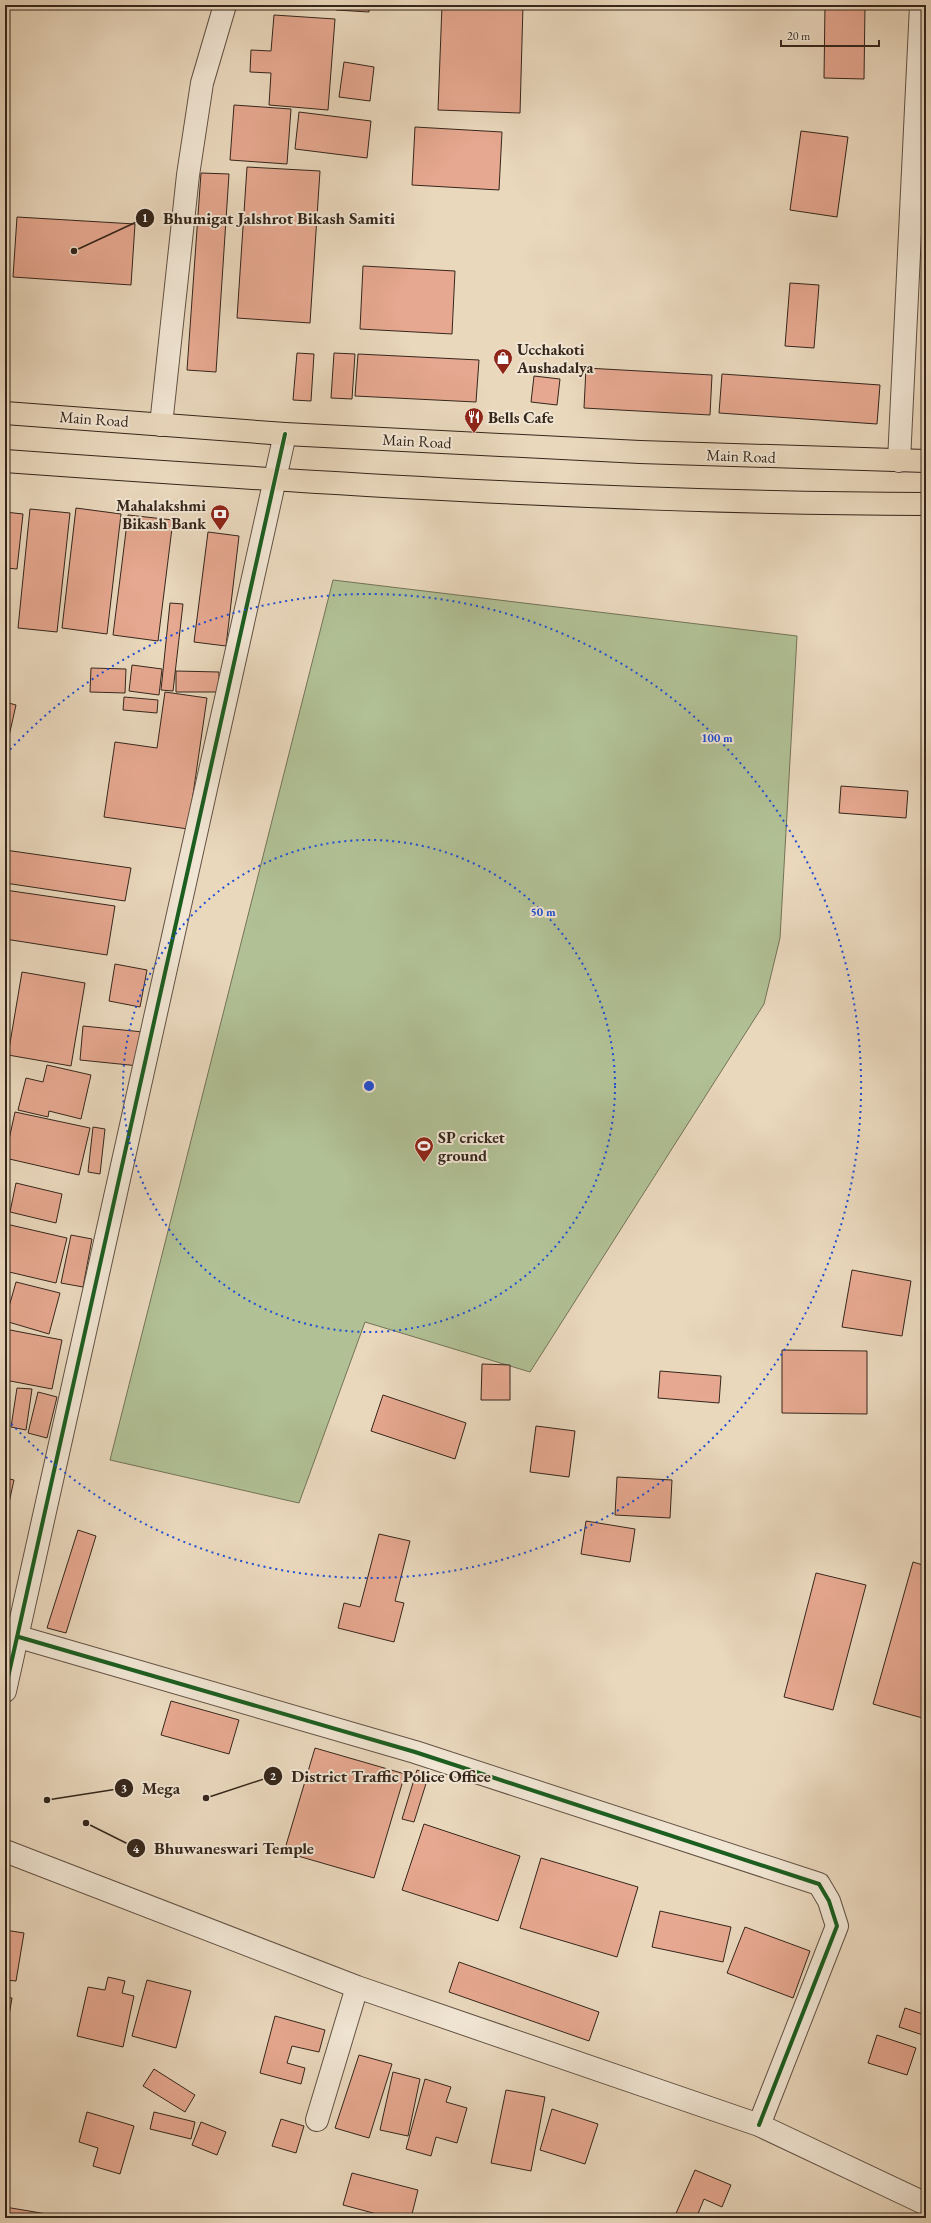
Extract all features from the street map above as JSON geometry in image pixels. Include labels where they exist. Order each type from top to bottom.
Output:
[{"type":"main road","name":"Main Road","points":[[5,413],[285,434],[640,452],[926,461]]},
{"type":"main road","points":[[5,461],[274,481],[642,499],[926,504]]},
{"type":"street","points":[[162,425],[188,175],[202,83],[225,5]]},
{"type":"street","points":[[899,460],[921,5]]},
{"type":"street","points":[[5,1691],[8,1663],[18,1637],[285,434]]},
{"type":"street","points":[[18,1637],[415,1752],[819,1884],[829,1901],[837,1926],[759,2125]]},
{"type":"street","points":[[5,1851],[357,1987],[759,2125],[926,2204]]},
{"type":"street","points":[[317,2120],[357,1987]]},
{"type":"green space","name":"SP cricket ground","points":[[333,580],[797,636],[780,938],[764,1004],[530,1372],[365,1322],[299,1503],[110,1460]]},
{"type":"building","points":[[337,5],[369,5],[369,12],[336,10]]},
{"type":"building","points":[[442,5],[523,5],[520,113],[438,110]]},
{"type":"building","points":[[825,5],[865,5],[864,79],[824,78]]},
{"type":"building","points":[[274,15],[335,19],[328,110],[269,105],[271,73],[250,72],[251,50],[271,51]]},
{"type":"building","points":[[344,62],[374,67],[370,101],[339,97]]},
{"type":"building","points":[[234,105],[291,109],[287,164],[230,160]]},
{"type":"building","points":[[299,112],[371,121],[367,158],[295,149]]},
{"type":"building","points":[[415,127],[502,132],[499,190],[412,185]]},
{"type":"building","points":[[801,131],[848,137],[837,217],[790,210]]},
{"type":"building","points":[[247,167],[320,171],[310,323],[237,318]]},
{"type":"building","points":[[201,173],[229,174],[216,372],[187,370]]},
{"type":"building","points":[[17,217],[135,224],[131,285],[13,277]]},
{"type":"building","points":[[363,266],[455,271],[452,334],[360,329]]},
{"type":"building","points":[[790,283],[819,285],[814,348],[785,346]]},
{"type":"building","points":[[297,353],[314,354],[311,401],[293,400]]},
{"type":"building","points":[[334,353],[355,354],[352,399],[331,398]]},
{"type":"building","points":[[358,354],[479,360],[476,402],[355,396]]},
{"type":"building","points":[[586,368],[712,375],[710,415],[584,408]]},
{"type":"building","points":[[722,374],[880,385],[877,424],[719,413]]},
{"type":"building","points":[[534,376],[560,379],[557,405],[531,402]]},
{"type":"building","points":[[76,508],[121,514],[107,634],[62,628]]},
{"type":"building","points":[[30,509],[70,513],[57,632],[18,628]]},
{"type":"building","points":[[5,512],[23,514],[17,569],[5,568]]},
{"type":"building","points":[[128,515],[173,520],[158,641],[113,635]]},
{"type":"building","points":[[208,532],[239,536],[226,646],[194,642]]},
{"type":"building","points":[[170,603],[183,604],[173,691],[161,690]]},
{"type":"building","points":[[132,665],[162,669],[159,695],[129,691]]},
{"type":"building","points":[[91,668],[126,669],[125,693],[90,692]]},
{"type":"building","points":[[176,671],[219,672],[219,692],[176,692]]},
{"type":"building","points":[[165,692],[207,698],[188,829],[104,817],[115,742],[157,748]]},
{"type":"building","points":[[124,697],[158,700],[157,713],[123,710]]},
{"type":"building","points":[[5,702],[16,705],[5,754]]},
{"type":"building","points":[[841,786],[908,791],[906,818],[839,813]]},
{"type":"building","points":[[5,850],[131,868],[125,901],[5,883]]},
{"type":"building","points":[[5,890],[115,906],[107,955],[5,939]]},
{"type":"building","points":[[5,946],[9,947],[5,961]]},
{"type":"building","points":[[115,964],[147,970],[140,1007],[109,1001]]},
{"type":"building","points":[[22,972],[85,983],[71,1066],[8,1055]]},
{"type":"building","points":[[83,1026],[143,1032],[139,1066],[80,1060]]},
{"type":"building","points":[[47,1065],[91,1075],[81,1119],[49,1111],[48,1117],[18,1110],[26,1078],[43,1082]]},
{"type":"building","points":[[15,1112],[90,1128],[79,1175],[5,1158]]},
{"type":"building","points":[[93,1127],[105,1129],[100,1174],[88,1172]]},
{"type":"building","points":[[16,1183],[62,1194],[56,1223],[10,1212]]},
{"type":"building","points":[[6,1224],[67,1238],[56,1283],[5,1271]]},
{"type":"building","points":[[71,1235],[92,1239],[83,1287],[61,1283]]},
{"type":"building","points":[[852,1270],[911,1281],[902,1336],[842,1327]]},
{"type":"building","points":[[16,1282],[60,1293],[49,1334],[5,1321]]},
{"type":"building","points":[[5,1329],[62,1340],[52,1389],[5,1380]]},
{"type":"building","points":[[782,1350],[867,1351],[867,1414],[782,1413]]},
{"type":"building","points":[[482,1364],[510,1365],[510,1400],[481,1400]]},
{"type":"building","points":[[660,1371],[721,1376],[719,1403],[658,1398]]},
{"type":"building","points":[[17,1388],[32,1389],[26,1430],[11,1427]]},
{"type":"building","points":[[38,1392],[57,1397],[47,1438],[28,1433]]},
{"type":"building","points":[[383,1395],[466,1423],[455,1459],[371,1431]]},
{"type":"building","points":[[536,1426],[575,1431],[569,1477],[530,1472]]},
{"type":"building","points":[[617,1477],[672,1480],[670,1518],[615,1515]]},
{"type":"building","points":[[5,1478],[14,1480],[5,1521]]},
{"type":"building","points":[[586,1521],[635,1529],[630,1562],[581,1554]]},
{"type":"building","points":[[78,1530],[96,1536],[66,1633],[47,1628]]},
{"type":"building","points":[[379,1534],[410,1541],[395,1601],[404,1603],[394,1642],[338,1628],[344,1603],[360,1607]]},
{"type":"building","points":[[913,1562],[926,1566],[926,1719],[873,1704]]},
{"type":"building","points":[[816,1573],[866,1585],[833,1710],[784,1697]]},
{"type":"building","points":[[171,1701],[239,1720],[229,1754],[161,1735]]},
{"type":"building","points":[[315,1748],[405,1774],[374,1878],[284,1852]]},
{"type":"building","points":[[417,1770],[429,1774],[414,1822],[402,1819]]},
{"type":"building","points":[[424,1824],[520,1856],[498,1921],[402,1890]]},
{"type":"building","points":[[541,1858],[638,1887],[617,1957],[520,1928]]},
{"type":"building","points":[[660,1911],[731,1927],[723,1962],[652,1947]]},
{"type":"building","points":[[745,1927],[810,1951],[793,1998],[727,1973]]},
{"type":"building","points":[[5,1930],[24,1933],[16,1981],[5,1980]]},
{"type":"building","points":[[459,1962],[599,2012],[589,2041],[449,1992]]},
{"type":"building","points":[[108,1977],[125,1981],[122,1993],[134,1996],[123,2047],[77,2036],[88,1987],[105,1990]]},
{"type":"building","points":[[147,1980],[191,1991],[176,2048],[132,2036]]},
{"type":"building","points":[[5,1997],[12,1998],[5,2039]]},
{"type":"building","points":[[905,2008],[926,2015],[926,2036],[899,2027]]},
{"type":"building","points":[[275,2016],[325,2030],[319,2052],[292,2046],[287,2063],[305,2068],[301,2084],[260,2073]]},
{"type":"building","points":[[877,2035],[916,2048],[907,2075],[868,2063]]},
{"type":"building","points":[[359,2055],[392,2064],[369,2138],[335,2128]]},
{"type":"building","points":[[154,2069],[195,2095],[185,2112],[143,2086]]},
{"type":"building","points":[[393,2072],[420,2079],[408,2136],[380,2130]]},
{"type":"building","points":[[425,2079],[451,2087],[446,2102],[467,2108],[457,2143],[436,2137],[431,2156],[406,2149]]},
{"type":"building","points":[[506,2090],[545,2097],[531,2171],[491,2163]]},
{"type":"building","points":[[552,2109],[598,2124],[585,2164],[540,2150]]},
{"type":"building","points":[[87,2112],[134,2126],[120,2174],[93,2166],[98,2148],[79,2142]]},
{"type":"building","points":[[154,2112],[195,2122],[191,2139],[150,2129]]},
{"type":"building","points":[[281,2119],[304,2126],[296,2153],[272,2146]]},
{"type":"building","points":[[201,2122],[226,2132],[217,2155],[192,2145]]},
{"type":"building","points":[[695,2170],[731,2185],[722,2207],[704,2199],[697,2216],[701,2218],[674,2218]]},
{"type":"building","points":[[352,2173],[418,2190],[411,2218],[392,2218],[343,2205]]},
{"type":"building","points":[[5,2207],[59,2216],[59,2218],[5,2218]]},
{"type":"cycle path","points":[[5,1691],[285,434]]},
{"type":"cycle path","points":[[19,1637],[415,1752],[819,1884],[829,1901],[837,1926],[759,2125]]},
{"type":"place","name":"Bhumigat Jalshrot Bikash Samiti","points":[[74,251]]},
{"type":"place","name":"Ucchakoti Aushadalya","points":[[503,375]]},
{"type":"place","name":"Bells Cafe","points":[[474,434]]},
{"type":"place","name":"Mahalakshmi Bikash Bank","points":[[220,531]]},
{"type":"place","name":"SP cricket ground","points":[[424,1163]]},
{"type":"place","name":"District Traffic Police Office","points":[[206,1798]]},
{"type":"place","name":"Mega","points":[[47,1800]]},
{"type":"place","name":"Bhuwaneswari Temple","points":[[86,1823]]}]
